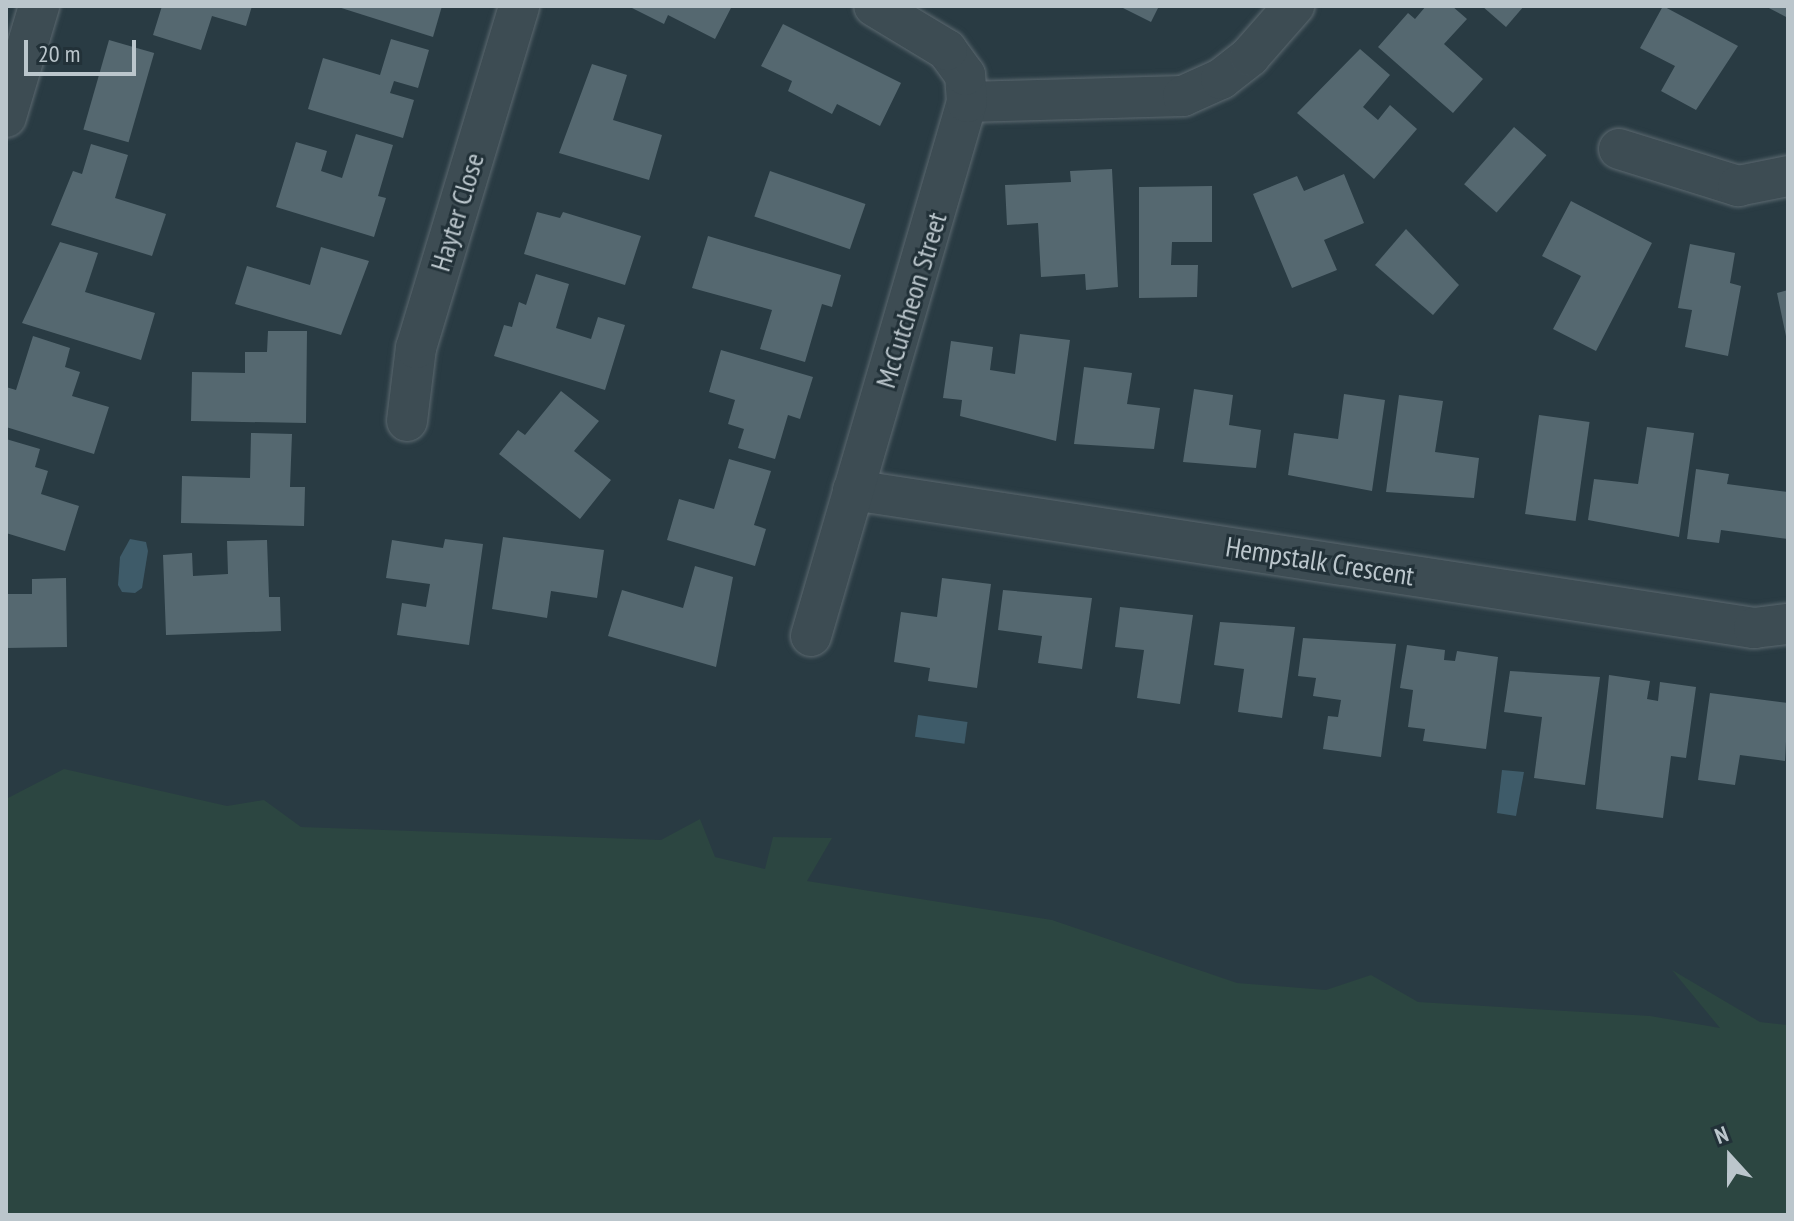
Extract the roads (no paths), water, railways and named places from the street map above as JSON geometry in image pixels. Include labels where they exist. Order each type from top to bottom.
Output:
[{"type":"street","points":[[6,117],[39,6]]},
{"type":"street","name":"Hayter Close","points":[[407,421],[416,348],[519,6]]},
{"type":"street","points":[[874,6],[947,50],[965,75],[967,102],[1183,96],[1240,64],[1294,6]]},
{"type":"street","name":"McCutcheon Street","points":[[811,636],[967,102]]},
{"type":"street","points":[[1619,149],[1738,186],[1788,176]]},
{"type":"street","name":"Hempstalk Crescent","points":[[853,490],[1754,628],[1788,624]]},
{"type":"water","points":[[130,539],[146,542],[148,551],[142,588],[135,593],[122,592],[118,585],[120,557]]},
{"type":"water","points":[[918,715],[968,722],[964,744],[915,737]]},
{"type":"water","points":[[1502,770],[1524,772],[1516,816],[1497,813]]}]
